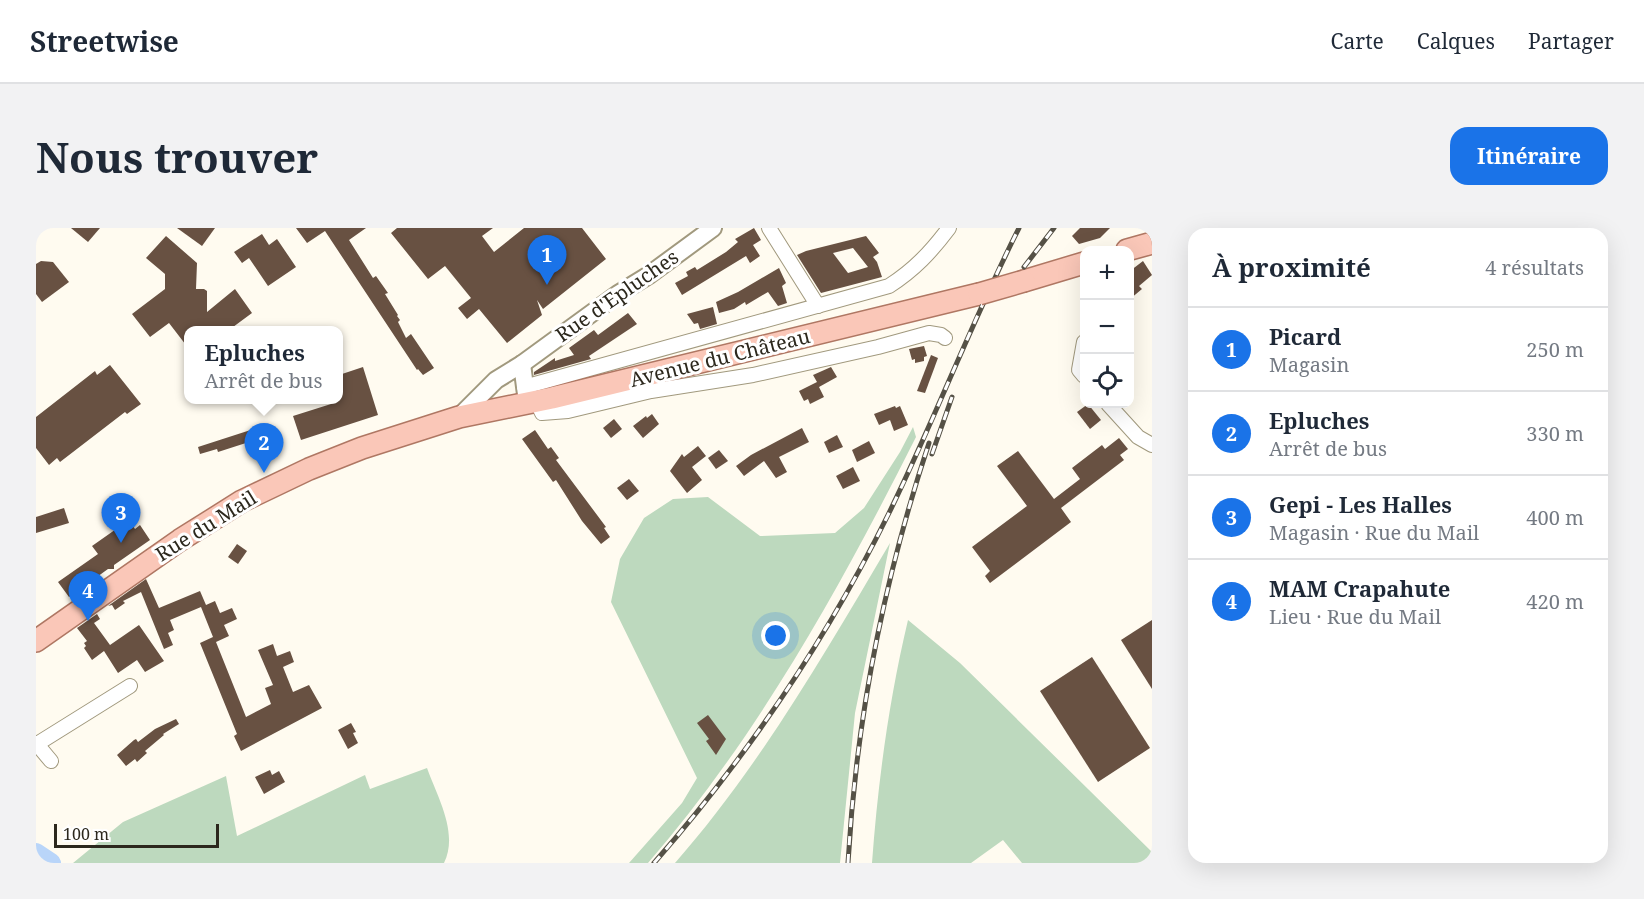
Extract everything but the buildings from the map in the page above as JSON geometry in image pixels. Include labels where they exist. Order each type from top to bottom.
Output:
[{"type":"main road","points":[[1134,248],[1152,243]]},
{"type":"main road","name":"Avenue du Château","points":[[459,417],[502,408],[529,397],[898,315],[1080,264]]},
{"type":"main road","name":"Rue du Mail","points":[[36,641],[180,540],[242,501],[309,469],[362,448],[459,417]]},
{"type":"street","name":"Rue d'Epluches","points":[[459,417],[496,380],[508,374],[713,228]]},
{"type":"street","points":[[769,228],[818,306]]},
{"type":"street","points":[[529,397],[818,306],[889,286],[910,273],[949,228]]},
{"type":"street","points":[[522,364],[529,397],[542,413],[568,411],[651,392],[763,372],[878,347],[929,333],[941,334],[945,338]]},
{"type":"street","points":[[502,408],[499,396],[501,384],[508,374]]},
{"type":"street","points":[[1112,408],[1138,437],[1152,445]]},
{"type":"street","points":[[51,761],[37,743],[130,686]]},
{"type":"green space","points":[[913,427],[916,437],[858,549],[761,712],[726,764],[648,863],[629,863],[682,803],[697,778],[611,602],[620,559],[644,518],[673,499],[708,497],[760,536],[835,533],[864,508],[900,452]]},
{"type":"green space","points":[[890,543],[855,713],[840,863],[675,863],[735,788],[790,708]]},
{"type":"green space","points":[[908,620],[960,663],[1152,852],[1152,863],[1022,863],[1003,840],[971,863],[872,863],[885,741]]},
{"type":"green space","points":[[427,768],[448,827],[448,851],[444,863],[73,863],[123,822],[226,776],[237,836],[365,775],[370,789]]},
{"type":"waterway","points":[[36,853],[51,863]]},
{"type":"railway","points":[[654,863],[721,782],[783,696],[839,606],[906,478],[1019,228]]},
{"type":"railway","points":[[1024,267],[1054,228]]},
{"type":"railway","points":[[932,454],[952,397]]},
{"type":"railway","points":[[848,863],[858,756],[875,650],[898,546],[929,443]]},
{"type":"place","name":"Picard","points":[[547,285]]},
{"type":"place","name":"Epluches","points":[[264,473]]},
{"type":"place","name":"Gepi - Les Halles","points":[[121,543]]},
{"type":"place","name":"MAM Crapahute","points":[[88,621]]}]
